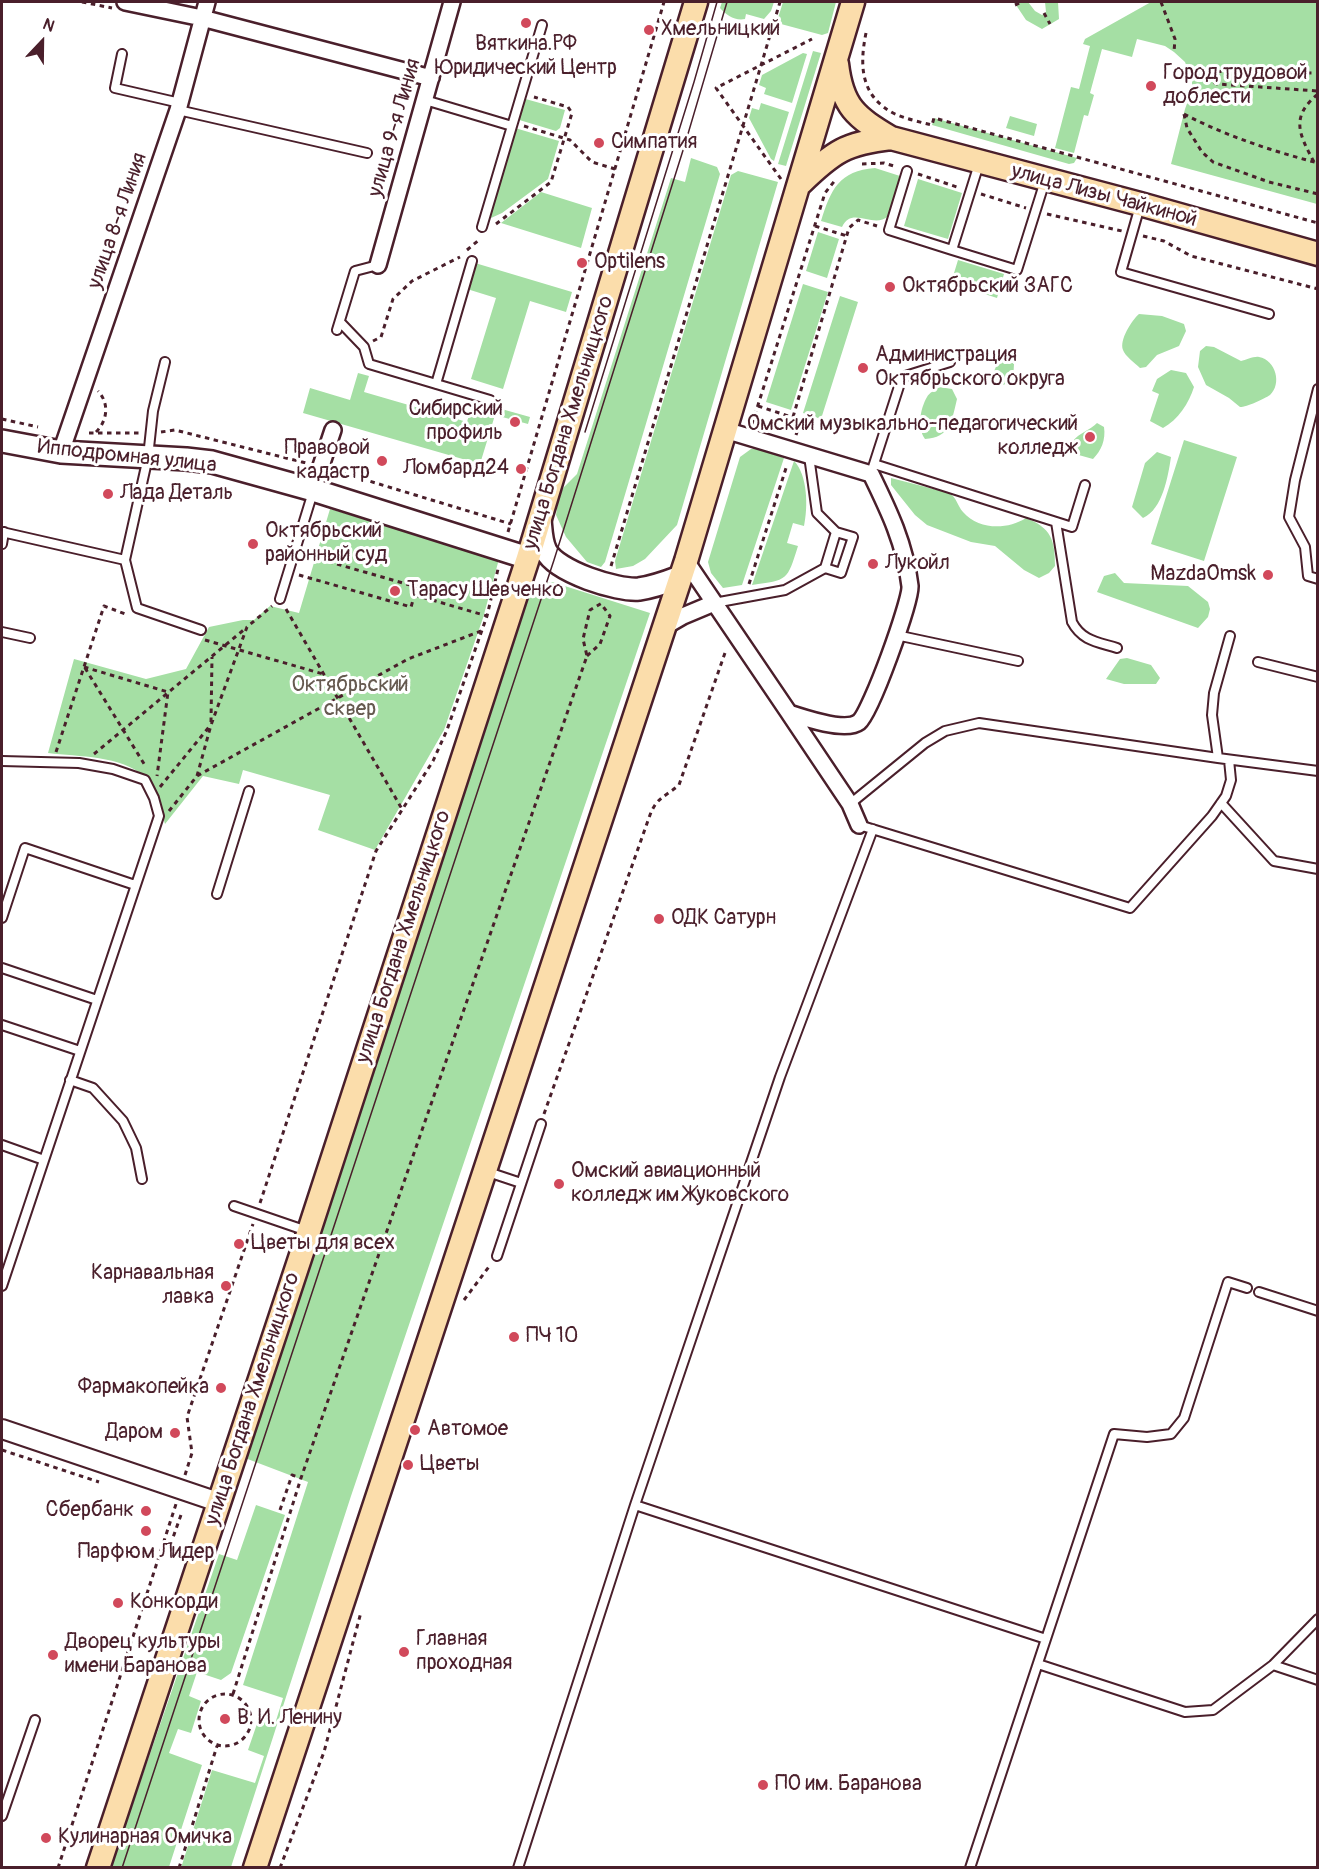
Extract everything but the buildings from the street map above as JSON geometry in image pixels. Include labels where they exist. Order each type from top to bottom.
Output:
[{"type":"main road","name":"улица Богдана Хмельницкого","points":[[98,1868],[309,1231],[528,558],[696,2]]},
{"type":"main road","points":[[255,1868],[683,569],[725,430],[790,183],[837,60],[853,2]]},
{"type":"main road","points":[[837,60],[840,84],[849,104],[861,118],[891,138]]},
{"type":"main road","points":[[790,183],[837,152],[855,144],[891,138]]},
{"type":"main road","name":"улица Лизы Чайкиной","points":[[891,138],[1317,254]]},
{"type":"main road","name":"Ипподромная улица","points":[[2,441],[61,452],[212,462],[314,490],[528,558]]},
{"type":"main road","points":[[540,519],[547,553],[564,568],[607,584],[631,589],[655,586],[683,569]]},
{"type":"street","points":[[125,2],[202,18],[431,78]]},
{"type":"street","name":"улица 8-я Линия","points":[[61,452],[179,106],[207,2]]},
{"type":"street","name":"улица 9-я Линия","points":[[378,265],[452,2]]},
{"type":"street","points":[[314,490],[333,430]]},
{"type":"street","points":[[725,430],[809,456],[873,469],[895,522],[905,554],[910,589],[869,709],[859,722],[848,726],[809,720],[789,713]]},
{"type":"street","points":[[683,569],[714,603],[866,827]]},
{"type":"street","points":[[664,627],[714,603]]},
{"type":"street","points":[[2,1429],[218,1502]]},
{"type":"lane","points":[[483,230],[542,25]]},
{"type":"lane","points":[[122,54],[115,88],[367,153]]},
{"type":"lane","points":[[425,100],[512,124]]},
{"type":"lane","points":[[952,250],[980,162]]},
{"type":"lane","points":[[907,171],[889,230],[1017,270],[1045,180]]},
{"type":"lane","points":[[1140,204],[1121,272],[1269,314]]},
{"type":"lane","points":[[435,384],[472,261]]},
{"type":"lane","points":[[378,265],[355,271],[339,326],[364,346],[369,364],[490,400]]},
{"type":"lane","points":[[165,362],[153,411],[148,457],[125,560],[137,608],[199,634]]},
{"type":"lane","points":[[950,362],[902,377],[873,469],[1072,527],[1085,484]]},
{"type":"lane","points":[[1317,389],[1295,480],[1289,517],[1305,547],[1308,576],[1317,579]]},
{"type":"lane","points":[[809,456],[817,513],[836,532],[852,537],[841,573],[825,568]]},
{"type":"lane","points":[[280,599],[314,490]]},
{"type":"lane","points":[[1056,522],[1072,622],[1078,633],[1084,637],[1117,648]]},
{"type":"lane","points":[[2,544],[3,532],[125,560]]},
{"type":"lane","points":[[714,603],[785,590],[825,568],[836,532]]},
{"type":"lane","points":[[2,632],[30,639]]},
{"type":"lane","points":[[896,635],[1018,661]]},
{"type":"lane","points":[[1218,758],[1212,715],[1214,693],[1230,636]]},
{"type":"lane","points":[[1258,662],[1317,677]]},
{"type":"lane","points":[[850,804],[925,743],[945,731],[980,723],[1317,771]]},
{"type":"lane","points":[[518,1868],[635,1505],[866,827],[1130,908],[1226,796],[1231,780],[1229,760]]},
{"type":"lane","points":[[2,761],[82,764],[113,769],[145,780],[154,798],[159,816],[2,1286]]},
{"type":"lane","points":[[217,894],[249,791]]},
{"type":"lane","points":[[1221,803],[1274,861],[1317,869]]},
{"type":"lane","points":[[2,918],[25,848],[135,885]]},
{"type":"lane","points":[[2,968],[97,1000]]},
{"type":"lane","points":[[2,1025],[80,1051]]},
{"type":"lane","points":[[70,1080],[93,1088],[123,1121],[136,1148],[142,1179]]},
{"type":"lane","points":[[497,1256],[541,1124]]},
{"type":"lane","points":[[2,1145],[44,1160]]},
{"type":"lane","points":[[485,1171],[521,1183]]},
{"type":"lane","points":[[234,1206],[309,1231]]},
{"type":"lane","points":[[970,1868],[1114,1434],[1147,1437],[1170,1434],[1184,1418],[1228,1282],[1247,1288]]},
{"type":"lane","points":[[1259,1292],[1317,1311]]},
{"type":"lane","points":[[635,1505],[1046,1639]]},
{"type":"lane","points":[[1038,1664],[1185,1712],[1213,1710],[1273,1665],[1317,1619]]},
{"type":"lane","points":[[1273,1665],[1317,1680]]},
{"type":"lane","points":[[2,1816],[35,1720]]},
{"type":"path","points":[[507,536],[664,2]]},
{"type":"path","points":[[611,568],[780,2]]},
{"type":"path","points":[[1015,5],[1022,2]]},
{"type":"path","points":[[1161,2],[1175,39],[1174,52]]},
{"type":"path","points":[[1044,14],[1050,24]]},
{"type":"path","points":[[867,30],[862,52],[865,81],[870,93],[879,104],[897,115],[932,125],[934,118],[1317,223]]},
{"type":"path","points":[[790,183],[743,126],[716,88],[812,39]]},
{"type":"path","points":[[1317,73],[1189,71],[1216,84],[1317,92]]},
{"type":"path","points":[[1316,162],[1302,141],[1299,119],[1308,102],[1317,92]]},
{"type":"path","points":[[494,226],[551,182],[572,113],[568,106],[522,93]]},
{"type":"path","points":[[1316,162],[1279,153],[1184,114],[1187,128],[1202,152],[1213,162],[1269,182],[1317,194]]},
{"type":"path","points":[[512,124],[566,138],[592,162],[615,169]]},
{"type":"path","points":[[856,165],[884,163]]},
{"type":"path","points":[[748,437],[825,193],[839,175]]},
{"type":"path","points":[[1036,212],[1164,241],[1191,256],[1317,289]]},
{"type":"path","points":[[793,417],[849,228],[858,220],[889,230]]},
{"type":"path","points":[[815,226],[847,236]]},
{"type":"path","points":[[364,346],[381,337],[393,299],[412,281],[459,258],[483,230]]},
{"type":"path","points":[[758,406],[816,425]]},
{"type":"path","points":[[745,597],[801,420]]},
{"type":"path","points":[[289,572],[411,607],[415,595],[417,587],[295,552]]},
{"type":"path","points":[[58,1868],[192,1453],[187,1417],[376,851],[433,761],[487,616],[498,569]]},
{"type":"path","points":[[415,595],[487,616]]},
{"type":"path","points":[[82,764],[280,599],[402,809]]},
{"type":"path","points":[[233,1694],[301,1478],[587,656],[600,644],[610,616],[602,605],[603,599]]},
{"type":"path","points":[[587,656],[583,639],[590,610],[602,605]]},
{"type":"path","points":[[53,762],[104,606],[129,615]]},
{"type":"path","points":[[197,776],[211,725],[248,627]]},
{"type":"path","points":[[165,815],[197,776],[408,659],[481,631]]},
{"type":"path","points":[[541,1124],[652,808],[655,802],[679,785],[733,631]]},
{"type":"path","points":[[199,634],[225,646],[325,674]]},
{"type":"path","points":[[159,788],[211,725],[212,657]]},
{"type":"path","points":[[84,667],[168,692]]},
{"type":"path","points":[[84,667],[150,773]]},
{"type":"path","points":[[156,782],[168,692]]},
{"type":"path","points":[[2,1450],[99,1482]]},
{"type":"path","points":[[280,1510],[292,1475],[301,1478]]},
{"type":"path","points":[[163,1543],[171,1546],[182,1512]]},
{"type":"path","points":[[233,1694],[249,1708],[251,1728],[238,1744],[217,1746],[201,1733],[199,1712],[212,1696],[233,1694]]},
{"type":"path","points":[[179,1868],[217,1746]]},
{"type":"green space","points":[[722,2],[774,2],[771,11],[764,19],[746,14],[745,19],[741,19],[725,13],[720,8]]},
{"type":"green space","points":[[783,2],[836,2],[828,33],[822,35],[781,24],[778,18]]},
{"type":"green space","points":[[1014,2],[1028,2],[1035,11],[1042,15],[1046,12],[1045,2],[1058,2],[1059,19],[1042,29],[1026,20]]},
{"type":"green space","points":[[1151,2],[1317,2],[1317,204],[1171,164],[1192,90],[1192,81],[1185,62],[1174,52],[1165,46],[1137,39],[1132,57],[1102,49],[1090,93],[1094,95],[1088,116],[1084,115],[1074,153],[1055,148],[1071,87],[1079,89],[1090,46],[1083,44],[1085,39]]},
{"type":"green space","points":[[813,51],[821,53],[786,166],[778,164]]},
{"type":"green space","points":[[803,53],[807,54],[792,103],[764,94],[766,88],[759,85],[762,75]]},
{"type":"green space","points":[[522,98],[565,110],[560,128],[556,131],[516,119]]},
{"type":"green space","points":[[761,103],[789,112],[774,161],[749,118],[752,108],[759,110]]},
{"type":"green space","points":[[1010,116],[1037,124],[1034,136],[1006,128]]},
{"type":"green space","points":[[934,118],[1077,158],[1074,163],[1069,164],[932,125]]},
{"type":"green space","points":[[515,128],[559,141],[548,179],[502,213],[491,218],[489,213]]},
{"type":"green space","points":[[691,158],[717,167],[720,174],[605,562],[601,567],[587,562],[566,537],[556,515],[559,495],[577,474],[671,178],[685,182]]},
{"type":"green space","points":[[875,168],[900,176],[888,216],[876,221],[851,218],[842,227],[821,221],[838,184],[853,173]]},
{"type":"green space","points":[[738,171],[778,182],[677,525],[645,559],[633,566],[616,569],[615,561],[731,175]]},
{"type":"green space","points":[[918,179],[962,193],[948,239],[904,226]]},
{"type":"green space","points":[[541,192],[592,208],[581,248],[501,223]]},
{"type":"green space","points":[[818,232],[839,239],[827,278],[806,271]]},
{"type":"green space","points":[[958,260],[1004,274],[997,298],[951,283]]},
{"type":"green space","points":[[475,263],[572,292],[566,312],[530,301],[503,389],[471,379],[496,298],[467,289]]},
{"type":"green space","points":[[803,284],[828,292],[791,410],[766,402]]},
{"type":"green space","points":[[840,296],[858,302],[821,419],[803,413]]},
{"type":"green space","points":[[1139,314],[1162,316],[1184,324],[1186,331],[1179,346],[1157,355],[1146,367],[1140,368],[1126,355],[1122,346],[1127,330]]},
{"type":"green space","points":[[1206,346],[1214,347],[1241,361],[1257,357],[1265,359],[1273,367],[1275,373],[1274,390],[1264,399],[1240,407],[1206,385],[1198,367],[1200,351]]},
{"type":"green space","points":[[1008,359],[1014,364],[1013,381],[1003,385],[996,383],[994,374],[999,361]]},
{"type":"green space","points":[[1171,370],[1186,373],[1194,387],[1182,410],[1163,428],[1150,421],[1159,394],[1152,391],[1157,379]]},
{"type":"green space","points":[[358,373],[369,376],[364,392],[467,422],[473,401],[530,417],[528,424],[495,415],[480,464],[303,413],[310,388],[350,400]]},
{"type":"green space","points":[[939,387],[952,389],[957,399],[953,414],[945,431],[933,438],[925,439],[920,418],[928,396]]},
{"type":"green space","points":[[1097,423],[1104,427],[1104,441],[1098,452],[1093,459],[1075,454],[1073,441]]},
{"type":"green space","points":[[1184,440],[1237,457],[1204,561],[1151,544]]},
{"type":"green space","points":[[751,449],[759,449],[784,458],[742,585],[723,588],[711,573],[708,562],[740,457]]},
{"type":"green space","points":[[1157,452],[1171,457],[1168,473],[1160,500],[1150,514],[1143,518],[1132,507],[1145,463]]},
{"type":"green space","points":[[794,461],[799,467],[804,483],[806,510],[804,526],[793,523],[787,543],[798,546],[794,558],[784,577],[773,582],[752,585]]},
{"type":"green space","points":[[891,478],[949,493],[963,512],[985,525],[1010,525],[1026,518],[1034,522],[1046,530],[1050,536],[1054,549],[1055,566],[1049,573],[1039,578],[1024,570],[995,546],[971,542],[927,525],[915,515],[891,485]]},
{"type":"green space","name":"Октябрьский сквер","points":[[330,509],[499,559],[483,618],[444,730],[375,850],[318,830],[330,795],[243,770],[239,784],[203,776],[165,824],[153,787],[135,770],[99,758],[48,753],[74,659],[146,679],[186,669],[209,627],[254,620],[270,606],[299,613]]},
{"type":"green space","points":[[1115,573],[1124,583],[1188,586],[1208,602],[1210,609],[1208,617],[1198,628],[1097,592],[1104,576]]},
{"type":"green space","points":[[552,582],[650,613],[351,1496],[231,1867],[181,1868],[212,1770],[255,1783],[264,1756],[248,1750],[259,1718],[275,1724],[283,1698],[243,1685],[308,1482],[245,1458],[530,587]]},
{"type":"green space","points":[[1127,658],[1151,665],[1160,678],[1156,684],[1124,684],[1106,679],[1120,659]]},
{"type":"green space","points":[[256,1505],[285,1515],[231,1673],[221,1680],[197,1672],[189,1696],[201,1701],[191,1733],[178,1729],[169,1753],[202,1765],[169,1867],[111,1867],[219,1554],[237,1560]]},
{"type":"tram line","points":[[585,432],[717,2]]},
{"type":"tram line","points":[[122,1868],[554,560],[685,144],[727,2]]},
{"type":"place","name":"Вяткина.РФ Юридический Центр","points":[[526,23]]},
{"type":"place","name":"Хмельницкий","points":[[649,30]]},
{"type":"place","name":"Город трудовой доблести","points":[[1151,86]]},
{"type":"place","name":"Симпатия","points":[[599,143]]},
{"type":"place","name":"Optilens","points":[[582,263]]},
{"type":"place","name":"Октябрьский ЗАГС","points":[[890,287]]},
{"type":"place","name":"Администрация Октябрьского округа","points":[[863,368]]},
{"type":"place","name":"Сибирский профиль","points":[[515,422]]},
{"type":"place","name":"Омский музыкально-педагогический колледж","points":[[1090,437]]},
{"type":"place","name":"Правовой кадастр","points":[[382,461]]},
{"type":"place","name":"Ломбард24","points":[[521,469]]},
{"type":"place","name":"Лада Деталь","points":[[108,494]]},
{"type":"place","name":"Октябрьский районный суд","points":[[253,544]]},
{"type":"place","name":"Лукойл","points":[[873,564]]},
{"type":"place","name":"MazdaOmsk","points":[[1268,575]]},
{"type":"place","name":"Тарасу Шевченко","points":[[395,591]]},
{"type":"place","name":"ОДК Сатурн","points":[[659,919]]},
{"type":"place","name":"Омский авиационный колледж им Жуковского","points":[[559,1184]]},
{"type":"place","name":"Цветы для всех","points":[[239,1244]]},
{"type":"place","name":"Карнавальная лавка","points":[[226,1286]]},
{"type":"place","name":"ПЧ 10","points":[[514,1337]]},
{"type":"place","name":"Фармакопейка","points":[[221,1388]]},
{"type":"place","name":"Автомое","points":[[415,1430]]},
{"type":"place","name":"Даром","points":[[175,1433]]},
{"type":"place","name":"Цветы","points":[[408,1465]]},
{"type":"place","name":"Сбербанк","points":[[146,1511]]},
{"type":"place","name":"Парфюм Лидер","points":[[146,1531]]},
{"type":"place","name":"Конкорди","points":[[118,1603]]},
{"type":"place","name":"Главная проходная","points":[[404,1652]]},
{"type":"place","name":"Дворец культуры имени Баранова","points":[[53,1655]]},
{"type":"place","name":"В. И. Ленину","points":[[225,1719]]},
{"type":"place","name":"ПО им. Баранова","points":[[763,1785]]},
{"type":"place","name":"Кулинарная Омичка","points":[[46,1838]]}]
